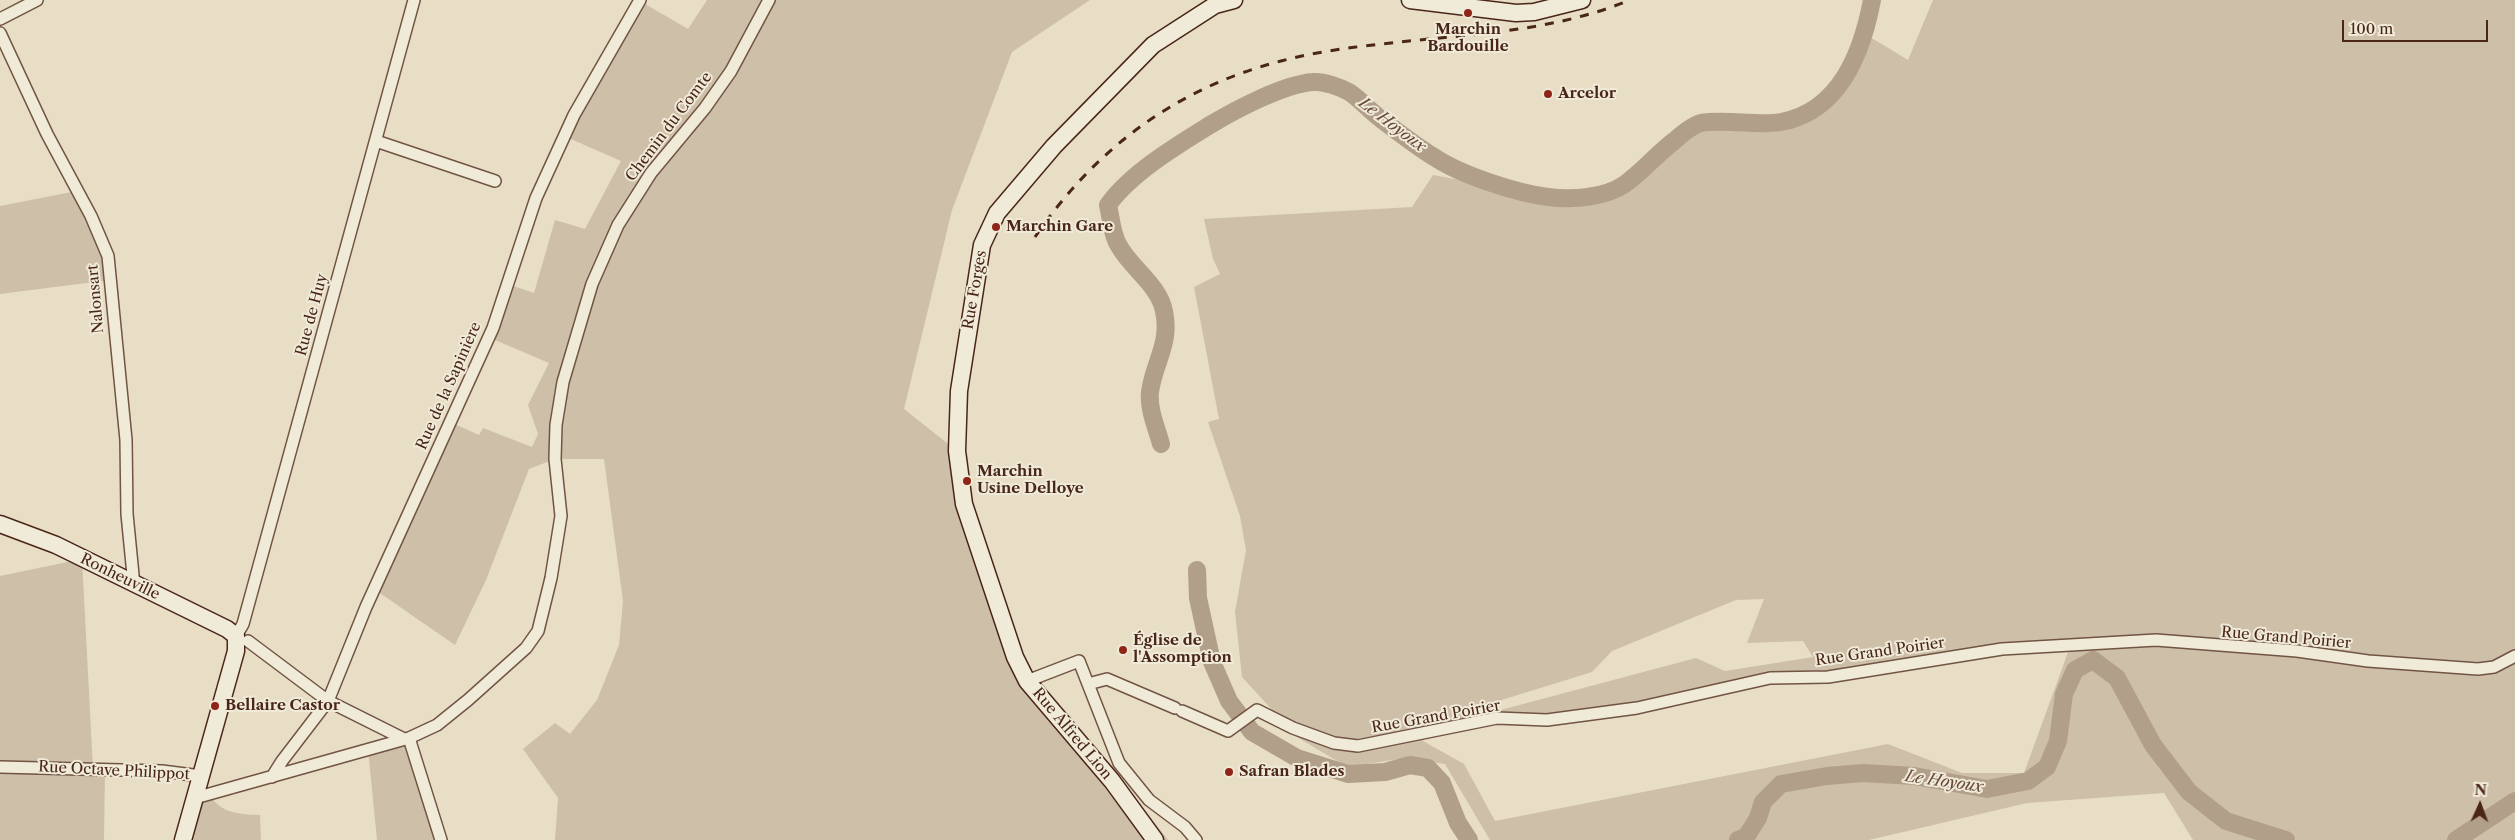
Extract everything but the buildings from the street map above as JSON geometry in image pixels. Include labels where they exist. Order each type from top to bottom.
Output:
[{"type":"main road","name":"Rue Forges","points":[[1027,681],[1015,657],[964,504],[957,451],[959,391],[982,245],[997,213],[1049,152],[1153,45],[1215,5],[1234,0]]},
{"type":"main road","points":[[1410,0],[1459,8],[1516,13],[1534,12],[1582,0]]},
{"type":"main road","name":"Ronheuville","points":[[0,524],[56,545],[228,628],[242,639]]},
{"type":"main road","name":"Rue Octave Philippot","points":[[183,840],[236,651],[242,639]]},
{"type":"main road","name":"Rue Alfred Lion","points":[[1027,681],[1112,782],[1155,840]]},
{"type":"street","points":[[0,19],[37,0]]},
{"type":"street","name":"Rue de Huy","points":[[242,639],[243,624],[414,0]]},
{"type":"street","name":"Rue de la Sapinière","points":[[272,778],[282,761],[328,701],[369,601],[492,328],[536,198],[574,115],[640,0]]},
{"type":"street","name":"Chemin du Comte","points":[[195,798],[407,739],[437,725],[526,648],[538,631],[551,578],[561,516],[555,458],[556,424],[563,382],[592,284],[618,225],[632,202],[651,173],[705,108],[732,70],[769,0]]},
{"type":"street","name":"Nalonsart","points":[[1,40],[47,134],[91,216],[108,256],[126,440],[127,514],[134,584]]},
{"type":"street","points":[[376,140],[495,180]]},
{"type":"street","points":[[242,639],[328,701],[407,739],[441,840]]},
{"type":"street","name":"Rue Grand Poirier","points":[[1088,684],[1107,679],[1228,731],[1257,710],[1293,728],[1334,743],[1358,746],[1497,718],[1547,720],[1589,716],[1637,708],[1770,678],[1828,677],[2002,649],[2156,640],[2297,651],[2368,661],[2478,669],[2494,667],[2515,656]]},
{"type":"street","name":"Rue Alfred Lion","points":[[1027,681],[1080,661],[1119,763],[1149,800],[1185,828],[1196,840]]},
{"type":"street","name":"Rue Octave Philippot","points":[[0,767],[162,771],[201,776]]},
{"type":"shaded area","points":[[707,0],[1090,0],[1012,52],[952,210],[904,409],[957,451],[964,504],[1027,681],[1114,770],[1168,840],[555,840],[558,798],[523,749],[555,723],[570,734],[597,700],[619,645],[623,601],[604,459],[555,459],[529,469],[486,580],[455,645],[374,589],[450,422],[479,435],[483,428],[532,447],[538,434],[528,405],[549,363],[488,337],[508,284],[534,293],[555,220],[585,229],[621,161],[564,136],[640,1],[688,29]]},
{"type":"shaded area","points":[[1933,0],[2515,0],[2515,840],[2193,840],[2164,793],[2027,803],[1869,840],[1490,840],[1445,764],[1405,758],[1347,767],[1297,737],[1242,677],[1235,612],[1246,550],[1240,516],[1208,422],[1219,419],[1194,287],[1220,274],[1213,259],[1204,219],[1412,207],[1433,175],[1552,196],[1583,198],[1598,196],[1625,184],[1677,136],[1698,124],[1716,121],[1776,121],[1812,111],[1836,89],[1856,55],[1865,34],[1908,60]],"holes":[[[1764,599],[1747,643],[1803,641],[1813,657],[1725,671],[1696,658],[1463,720],[1466,711],[1592,672],[1612,651],[1736,600]],[[2071,644],[2024,773],[1962,773],[1888,744],[1495,821],[1464,764],[1423,741],[1421,734],[1497,718],[1637,708],[1802,677]]]},
{"type":"shaded area","points":[[77,191],[91,216],[110,280],[0,294],[0,206]]},
{"type":"shaded area","points":[[82,559],[93,769],[105,769],[104,840],[0,840],[0,576]]},
{"type":"shaded area","points":[[404,739],[441,840],[377,840],[368,749]]},
{"type":"shaded area","points":[[210,795],[220,806],[232,812],[260,815],[261,840],[183,840],[195,798]]},
{"type":"waterway","name":"Le Hoyoux","points":[[1161,444],[1152,412],[1150,392],[1164,343],[1166,323],[1164,311],[1157,293],[1124,254],[1117,242],[1113,232],[1108,205],[1141,171],[1197,133],[1233,112],[1288,87],[1322,82],[1349,92],[1400,134],[1445,164],[1473,177],[1535,195],[1567,198],[1588,197],[1617,189],[1625,184],[1680,136],[1698,124],[1711,122],[1781,122],[1801,116],[1819,106],[1833,93],[1845,77],[1862,40],[1872,0]]},
{"type":"waterway","name":"Le Hoyoux","points":[[1197,570],[1198,598],[1212,662],[1229,701],[1252,732],[1297,758],[1348,774],[1385,772],[1410,765],[1428,768],[1442,783],[1458,823],[1469,840]]},
{"type":"waterway","name":"Le Hoyoux","points":[[1738,840],[1746,837],[1758,818],[1763,802],[1781,784],[1827,776],[1863,773],[1914,776],[1987,789],[2028,781],[2047,767],[2058,741],[2064,694],[2075,670],[2093,660],[2117,678],[2153,745],[2189,792],[2226,821],[2286,840]]},
{"type":"waterway","name":"Le Hoyoux","points":[[2456,840],[2515,801]]},
{"type":"railway","points":[[1035,237],[1058,205],[1084,176],[1141,126],[1173,105],[1243,73],[1281,61],[1332,50],[1526,28],[1578,17],[1630,0]]},
{"type":"place","name":"Marchin Bardouille","points":[[1468,13]]},
{"type":"place","name":"Arcelor","points":[[1548,94]]},
{"type":"place","name":"Marchin Gare","points":[[996,227]]},
{"type":"place","name":"Marchin Usine Delloye","points":[[967,481]]},
{"type":"place","name":"Église de l'Assomption","points":[[1123,650]]},
{"type":"place","name":"Bellaire Castor","points":[[215,706]]},
{"type":"place","name":"Safran Blades","points":[[1229,772]]}]
